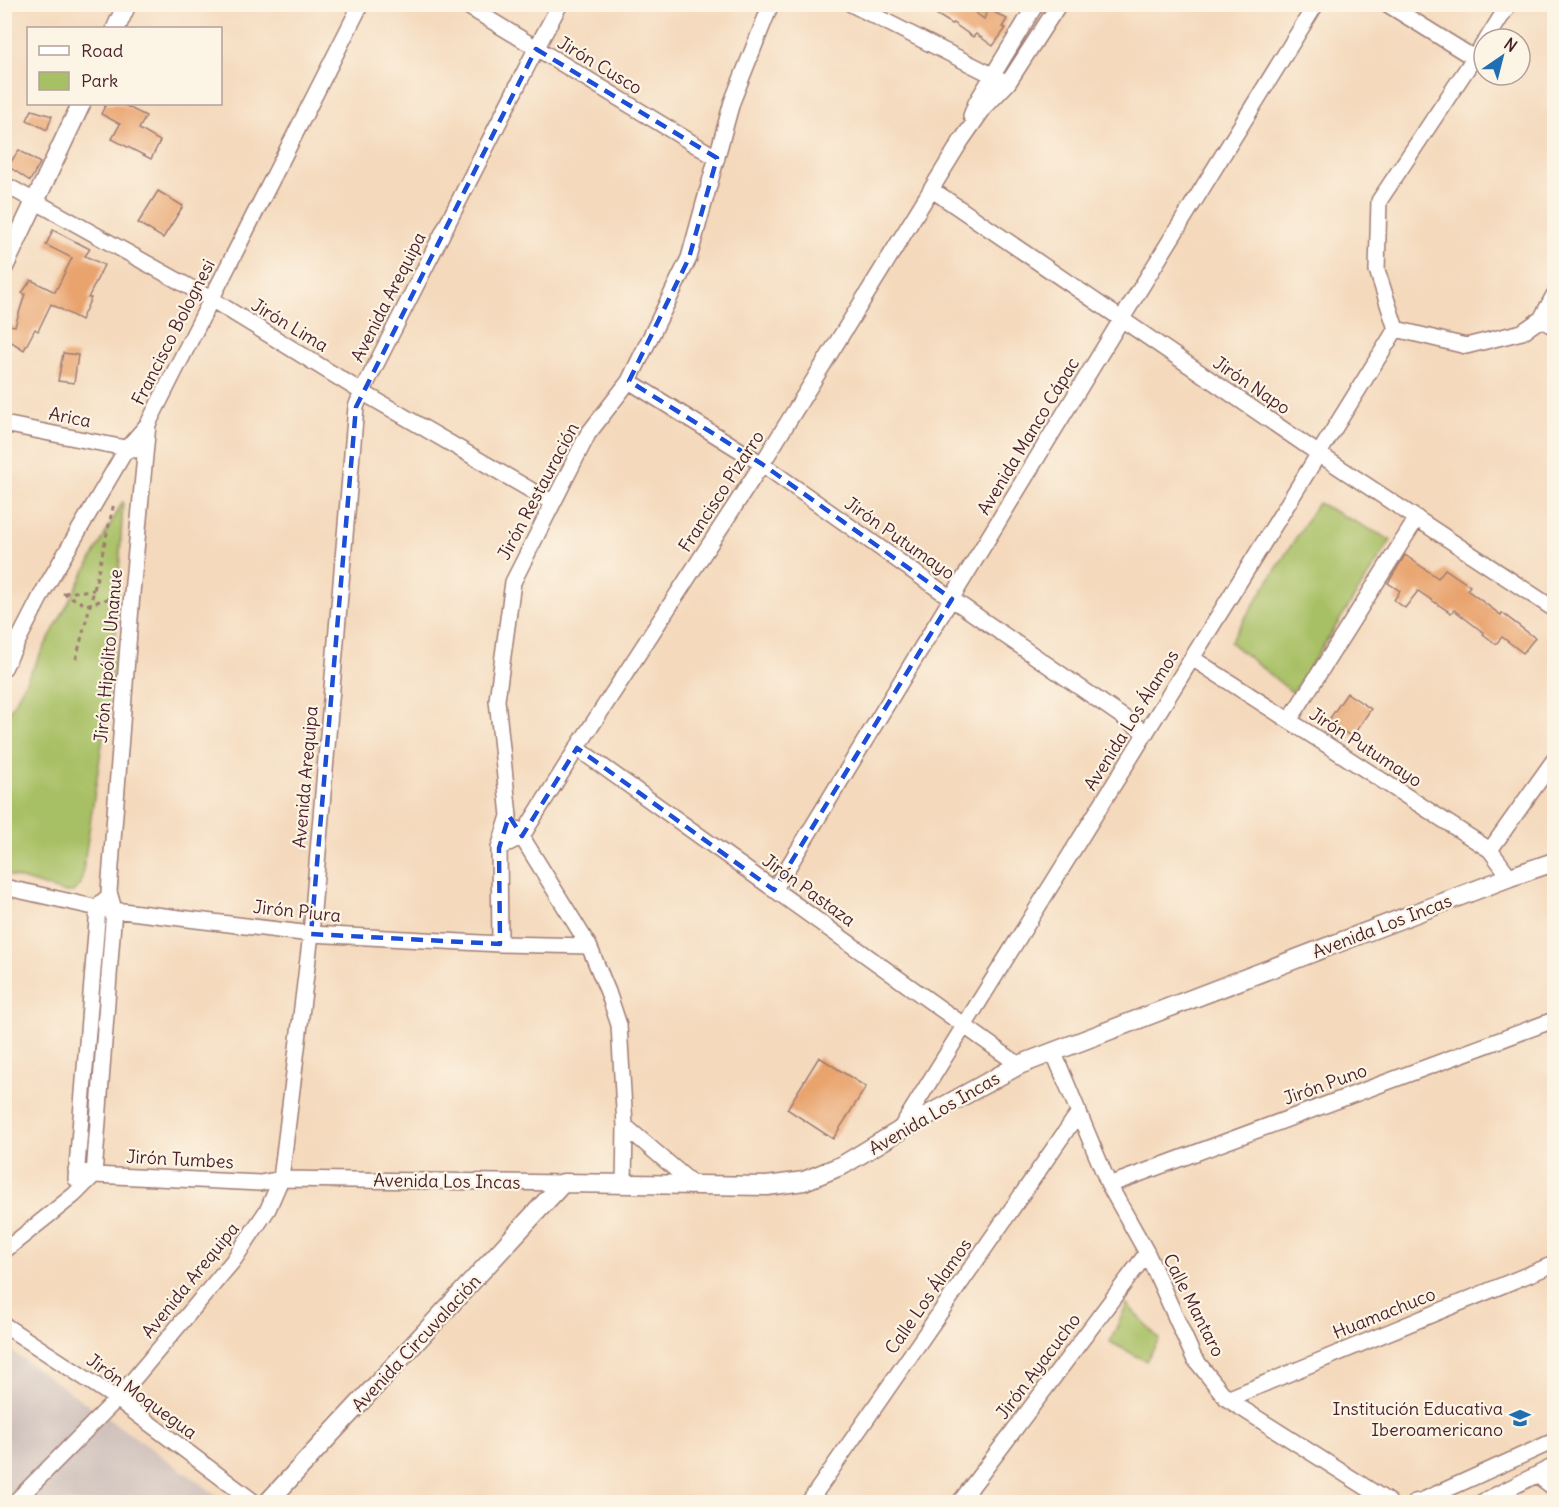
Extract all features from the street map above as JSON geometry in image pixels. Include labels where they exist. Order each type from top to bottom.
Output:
[{"type":"street","points":[[116,27],[127,4]]},
{"type":"street","name":"Francisco Bolognesi","points":[[6,662],[44,590],[127,448],[148,424],[361,4]]},
{"type":"street","name":"Jirón Cusco","points":[[464,4],[717,158]]},
{"type":"street","name":"Avenida Arequipa","points":[[15,1503],[117,1399],[234,1261],[268,1209],[281,1179],[311,934],[356,407],[560,4]]},
{"type":"street","name":"Jirón Restauración","points":[[500,944],[499,848],[509,816],[497,700],[513,582],[588,434],[628,381],[688,258],[732,102],[771,4]]},
{"type":"street","points":[[851,4],[992,77],[1008,83]]},
{"type":"street","name":"Francisco Pizarro","points":[[961,141],[976,103],[1036,4]]},
{"type":"street","name":"Francisco Pizarro","points":[[522,836],[576,748],[762,464],[961,141],[984,108],[1008,83],[1059,4]]},
{"type":"street","name":"Avenida Manco Cápac","points":[[774,890],[1316,4]]},
{"type":"street","points":[[1387,4],[1472,57]]},
{"type":"street","points":[[1495,27],[1509,4]]},
{"type":"street","points":[[1472,61],[1379,201],[1377,270],[1396,329],[1466,346],[1522,332],[1541,318],[1554,295]]},
{"type":"street","points":[[4,267],[81,105]]},
{"type":"street","name":"Jirón Lima","points":[[4,184],[212,299],[362,392],[553,503]]},
{"type":"street","name":"Jirón Napo","points":[[931,189],[1319,454],[1554,609]]},
{"type":"street","points":[[1541,318],[1554,327]]},
{"type":"street","name":"Avenida Los Álamos","points":[[899,1131],[1396,329]]},
{"type":"street","name":"Jirón Putumayo","points":[[628,381],[762,464],[1146,733]]},
{"type":"street","name":"Arica","points":[[4,424],[146,453]]},
{"type":"street","name":"Jirón Hipólito Unanue","points":[[74,1196],[109,892],[132,592],[148,424]]},
{"type":"street","points":[[1289,721],[1417,518]]},
{"type":"street","name":"Jirón Putumayo","points":[[1192,658],[1490,850],[1510,877]]},
{"type":"street","name":"Jirón Pastaza","points":[[576,748],[1019,1065]]},
{"type":"street","points":[[1490,850],[1554,760]]},
{"type":"street","name":"Jirón Restauración","points":[[509,816],[589,946],[619,1025],[625,1126],[624,1185]]},
{"type":"street","points":[[499,848],[522,836]]},
{"type":"street","name":"Avenida Los Incas","points":[[281,1179],[767,1186],[804,1181],[843,1165],[899,1131],[1019,1065],[1554,862]]},
{"type":"street","name":"Jirón Piura","points":[[4,887],[106,909],[311,934],[500,944],[589,946]]},
{"type":"street","points":[[4,1251],[74,1196],[94,1175],[106,909]]},
{"type":"street","name":"Jirón Puno","points":[[1109,1185],[1554,1020]]},
{"type":"street","name":"Calle Mantaro","points":[[1053,1051],[1109,1185],[1147,1253],[1194,1358],[1227,1399],[1389,1503]]},
{"type":"street","name":"Calle Los Álamos","points":[[809,1503],[1079,1112]]},
{"type":"street","points":[[625,1126],[694,1185]]},
{"type":"street","name":"Jirón Tumbes","points":[[76,1170],[94,1175],[260,1183],[281,1179]]},
{"type":"street","name":"Avenida Circuvalación","points":[[268,1503],[563,1183]]},
{"type":"street","name":"Jirón Ayacucho","points":[[961,1502],[1147,1253]]},
{"type":"street","name":"Huamachuco","points":[[1227,1399],[1554,1264]]},
{"type":"street","name":"Jirón Moquegua","points":[[4,1325],[117,1399],[254,1503]]},
{"type":"street","points":[[1414,1503],[1554,1441]]},
{"type":"street","points":[[1482,1503],[1554,1466]]},
{"type":"street","points":[[1537,1475],[1554,1488]]},
{"type":"street","points":[[1350,1479],[1395,1503]]},
{"type":"path","points":[[76,659],[114,503]]},
{"type":"path","points":[[94,590],[63,593],[86,605],[132,592]]},
{"type":"highlighted area","points":[[536,49],[717,158],[689,258],[629,381],[762,464],[952,599],[774,890],[577,748],[522,836],[509,816],[499,848],[500,944],[311,934],[356,407]]},
{"type":"shaded area","points":[[4,1346],[96,1410],[227,1502],[5,1502]]},
{"type":"green space","points":[[965,5],[1003,5],[998,14],[988,9],[984,19]]},
{"type":"green space","points":[[123,501],[114,664],[81,884],[73,892],[63,892],[5,874],[5,720]]},
{"type":"green space","points":[[1318,503],[1391,540],[1293,693],[1230,642]]},
{"type":"green space","points":[[1127,1304],[1159,1339],[1146,1361],[1110,1342]]},
{"type":"building","points":[[920,4],[964,4],[984,19],[988,9],[1007,19],[1002,27],[1006,28],[993,46],[976,34],[973,37]]},
{"type":"building","points":[[106,105],[124,105],[146,116],[139,129],[160,141],[151,159],[112,139],[120,124],[101,114]]},
{"type":"building","points":[[32,110],[52,116],[47,130],[27,120]]},
{"type":"building","points":[[19,150],[40,163],[30,181],[8,166]]},
{"type":"building","points":[[158,191],[183,206],[163,238],[138,223]]},
{"type":"building","points":[[53,230],[90,249],[85,256],[104,265],[88,298],[91,298],[81,320],[51,304],[38,331],[35,329],[24,350],[5,338],[9,325],[15,326],[25,294],[22,293],[31,280],[55,292],[72,258],[46,245]]},
{"type":"building","points":[[63,353],[78,355],[74,383],[58,381]]},
{"type":"building","points":[[1405,555],[1438,578],[1445,569],[1470,586],[1467,590],[1535,638],[1523,653],[1502,637],[1496,644],[1454,610],[1451,613],[1418,591],[1405,608],[1394,600],[1400,591],[1388,583]]},
{"type":"building","points":[[1347,693],[1371,709],[1352,737],[1328,721]]},
{"type":"building","points":[[819,1057],[866,1087],[833,1139],[787,1109]]},
{"type":"place","name":"Institución Educativa Iberoamericano","points":[[1520,1418]]}]
